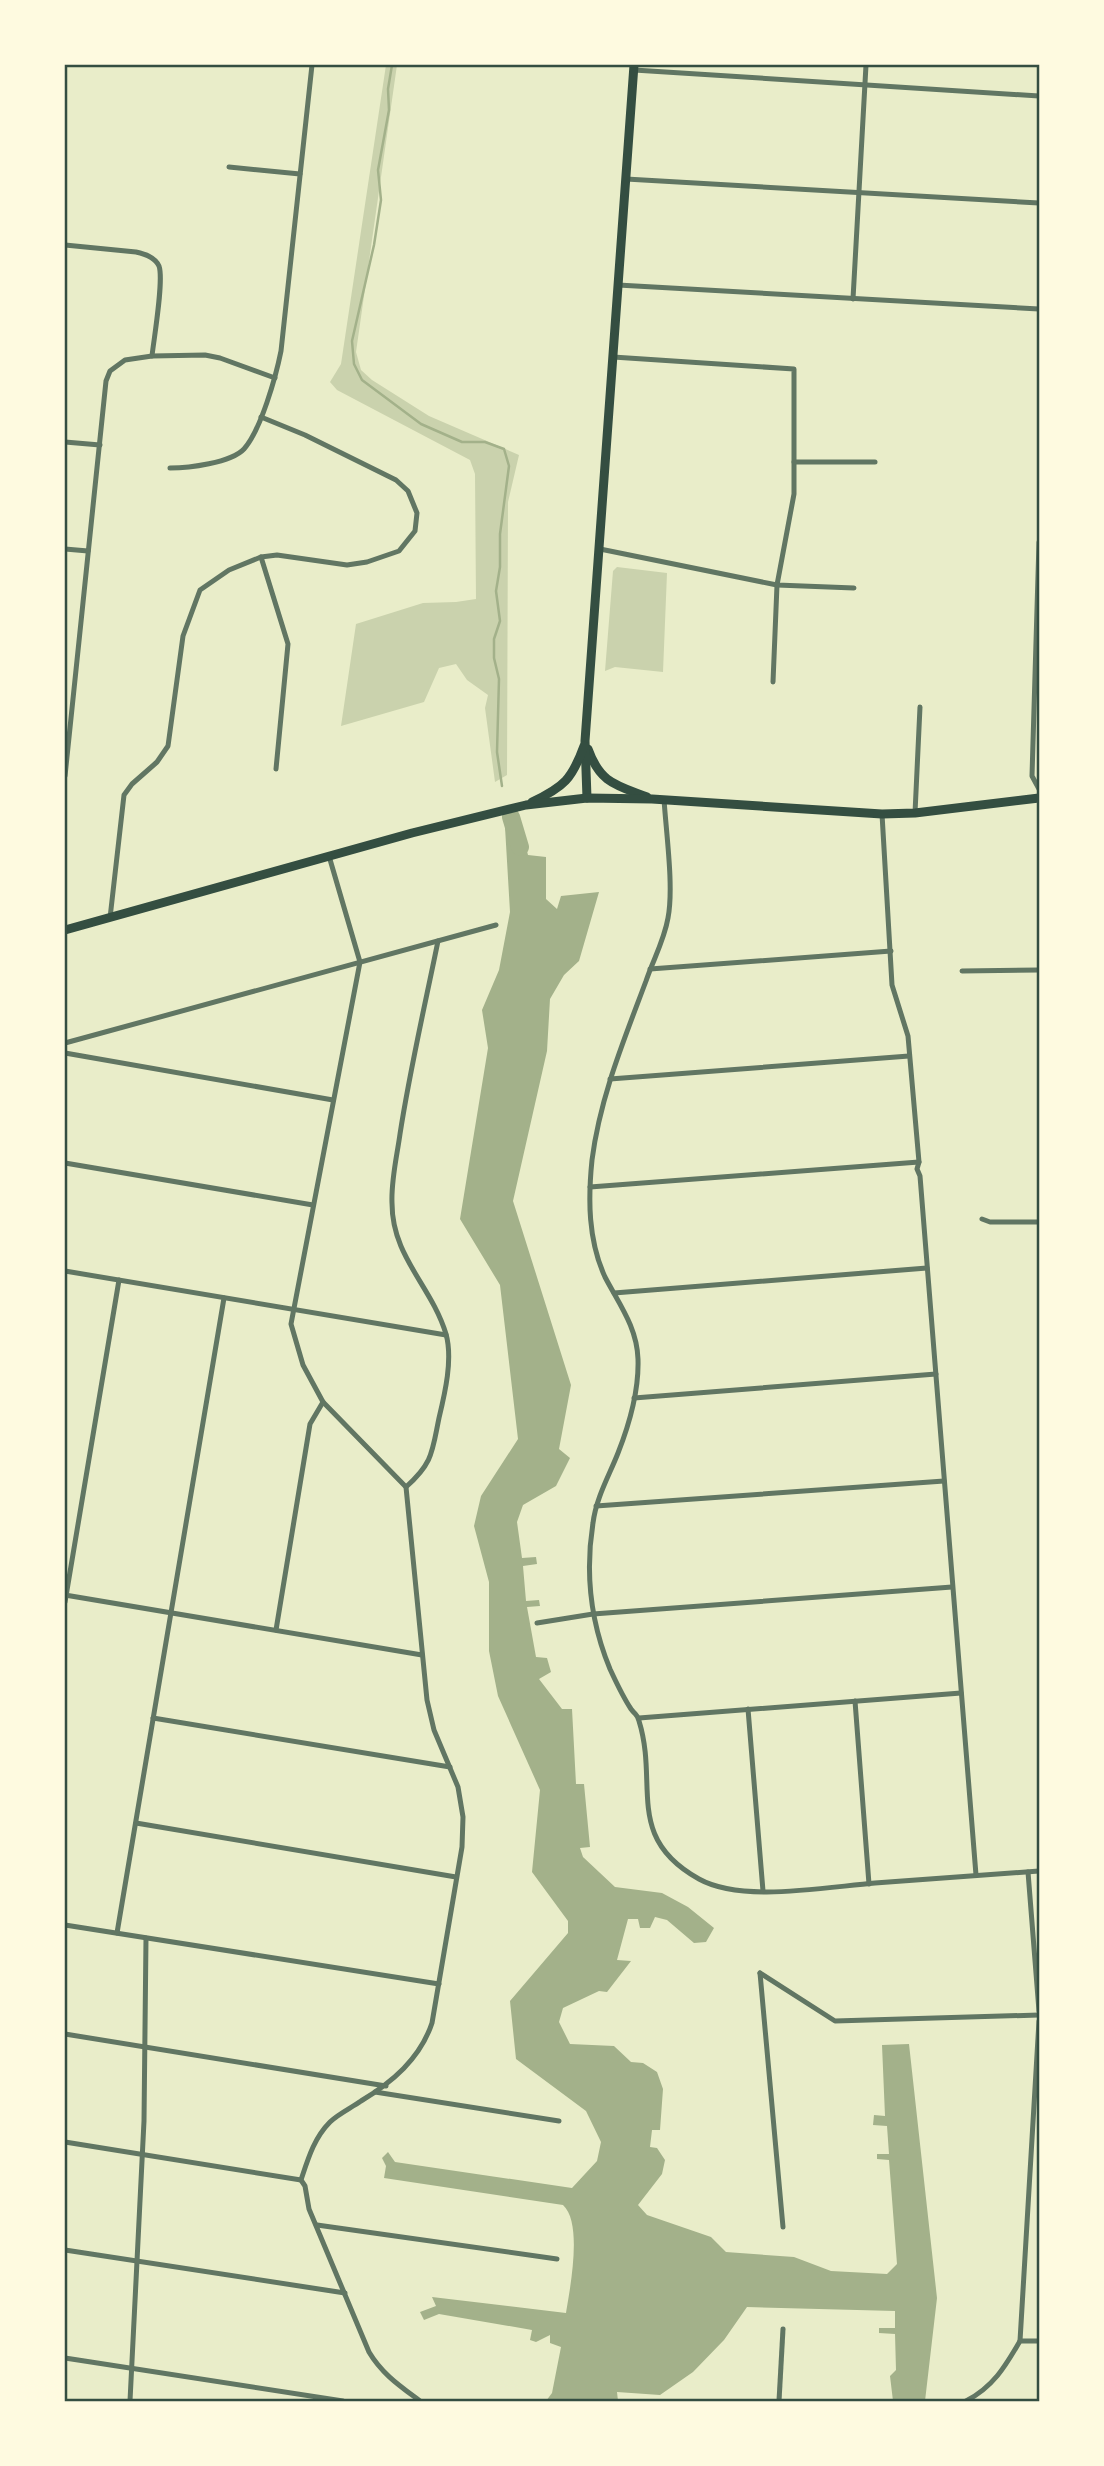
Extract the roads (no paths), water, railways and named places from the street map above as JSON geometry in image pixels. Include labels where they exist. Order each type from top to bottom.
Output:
[{"type":"main road","points":[[587,798],[586,741],[634,67]]},
{"type":"main road","points":[[586,741],[593,764],[601,775],[617,785],[652,799]]},
{"type":"main road","points":[[526,805],[566,783],[575,771],[586,741]]},
{"type":"main road","points":[[65,930],[482,814],[526,805],[587,798],[664,799],[882,814],[915,813],[1039,798]]},
{"type":"street","points":[[170,468],[189,468],[230,457],[244,449],[261,417],[275,378],[281,351],[312,65]]},
{"type":"street","points":[[853,299],[866,65]]},
{"type":"street","points":[[634,67],[1039,96]]},
{"type":"street","points":[[229,167],[300,174]]},
{"type":"street","points":[[626,179],[1039,203]]},
{"type":"street","points":[[65,245],[132,251],[155,260],[161,274],[152,356]]},
{"type":"street","points":[[618,285],[1039,309]]},
{"type":"street","points":[[65,776],[106,381],[110,371],[125,360],[152,356],[214,356],[275,378]]},
{"type":"street","points":[[613,357],[794,369],[793,494],[776,585],[773,681]]},
{"type":"street","points":[[110,918],[124,795],[132,783],[157,762],[168,746],[183,636],[200,590],[229,570],[261,557],[276,555],[347,565],[367,562],[399,551],[415,531],[417,513],[408,491],[396,480],[305,435],[261,417]]},
{"type":"street","points":[[65,442],[100,445]]},
{"type":"street","points":[[794,462],[875,462]]},
{"type":"street","points":[[1039,542],[1032,776],[1039,789]]},
{"type":"street","points":[[65,549],[88,551]]},
{"type":"street","points":[[600,549],[776,585],[853,588]]},
{"type":"street","points":[[261,557],[288,644],[276,769]]},
{"type":"street","points":[[915,813],[919,708]]},
{"type":"street","points":[[664,799],[669,915],[662,945],[650,969],[610,1079],[595,1140],[590,1187],[591,1225],[597,1256],[626,1313],[635,1338],[638,1360],[634,1398],[620,1449],[596,1506],[589,1564],[593,1614],[611,1670],[639,1718],[646,1769],[647,1810],[651,1827],[658,1841],[678,1866],[701,1880],[732,1890],[763,1891],[1039,1871]]},
{"type":"street","points":[[882,814],[892,985],[908,1035],[976,1875]]},
{"type":"street","points":[[301,2180],[312,2149],[332,2120],[386,2086],[419,2053],[427,2038],[439,1984],[461,1847],[463,1817],[458,1787],[431,1720],[406,1487],[323,1402],[303,1365],[291,1324],[360,962],[329,856]]},
{"type":"street","points":[[65,1044],[496,925]]},
{"type":"street","points":[[406,1487],[424,1472],[430,1461],[445,1394],[448,1363],[446,1335],[432,1302],[401,1250],[393,1224],[392,1202],[406,1095],[438,941]]},
{"type":"street","points":[[650,969],[891,951]]},
{"type":"street","points":[[962,971],[1039,970]]},
{"type":"street","points":[[65,1053],[333,1100]]},
{"type":"street","points":[[610,1079],[909,1056]]},
{"type":"street","points":[[590,1187],[919,1162]]},
{"type":"street","points":[[65,1163],[313,1205]]},
{"type":"street","points":[[982,1219],[990,1222],[1039,1222]]},
{"type":"street","points":[[614,1293],[927,1268]]},
{"type":"street","points":[[65,1271],[446,1335]]},
{"type":"street","points":[[65,1602],[119,1280]]},
{"type":"street","points":[[117,1933],[223,1298]]},
{"type":"street","points":[[634,1398],[936,1374]]},
{"type":"street","points":[[276,1630],[310,1424],[323,1402]]},
{"type":"street","points":[[596,1506],[944,1481]]},
{"type":"street","points":[[537,1623],[593,1614],[952,1587]]},
{"type":"street","points":[[65,1595],[422,1655]]},
{"type":"street","points":[[639,1718],[961,1693]]},
{"type":"street","points":[[855,1701],[869,1884]]},
{"type":"street","points":[[748,1709],[763,1891]]},
{"type":"street","points":[[153,1718],[450,1767]]},
{"type":"street","points":[[136,1823],[456,1877]]},
{"type":"street","points":[[783,2227],[760,1973],[835,2021],[1039,2013],[1028,1872]]},
{"type":"street","points":[[65,1925],[439,1984]]},
{"type":"street","points":[[130,2401],[142,2155],[146,1938]]},
{"type":"street","points":[[967,2401],[982,2393],[1001,2375],[1020,2341],[1039,2021]]},
{"type":"street","points":[[65,2034],[386,2086]]},
{"type":"street","points":[[375,2092],[559,2121]]},
{"type":"street","points":[[65,2142],[301,2180],[305,2186],[309,2210],[369,2352],[391,2380],[420,2401]]},
{"type":"street","points":[[317,2225],[557,2259]]},
{"type":"street","points":[[65,2250],[345,2293]]},
{"type":"street","points":[[779,2401],[783,2329]]},
{"type":"street","points":[[1020,2341],[1039,2341]]},
{"type":"street","points":[[65,2358],[343,2401]]},
{"type":"waterway","points":[[392,65],[388,89],[389,110],[378,170],[381,200],[374,245],[352,341],[354,364],[362,380],[421,424],[462,442],[485,442],[504,449],[509,466],[496,591],[500,621],[494,639],[494,658],[499,679],[497,752],[502,786]]},
{"type":"waterway","points":[[511,817],[520,847]]}]
